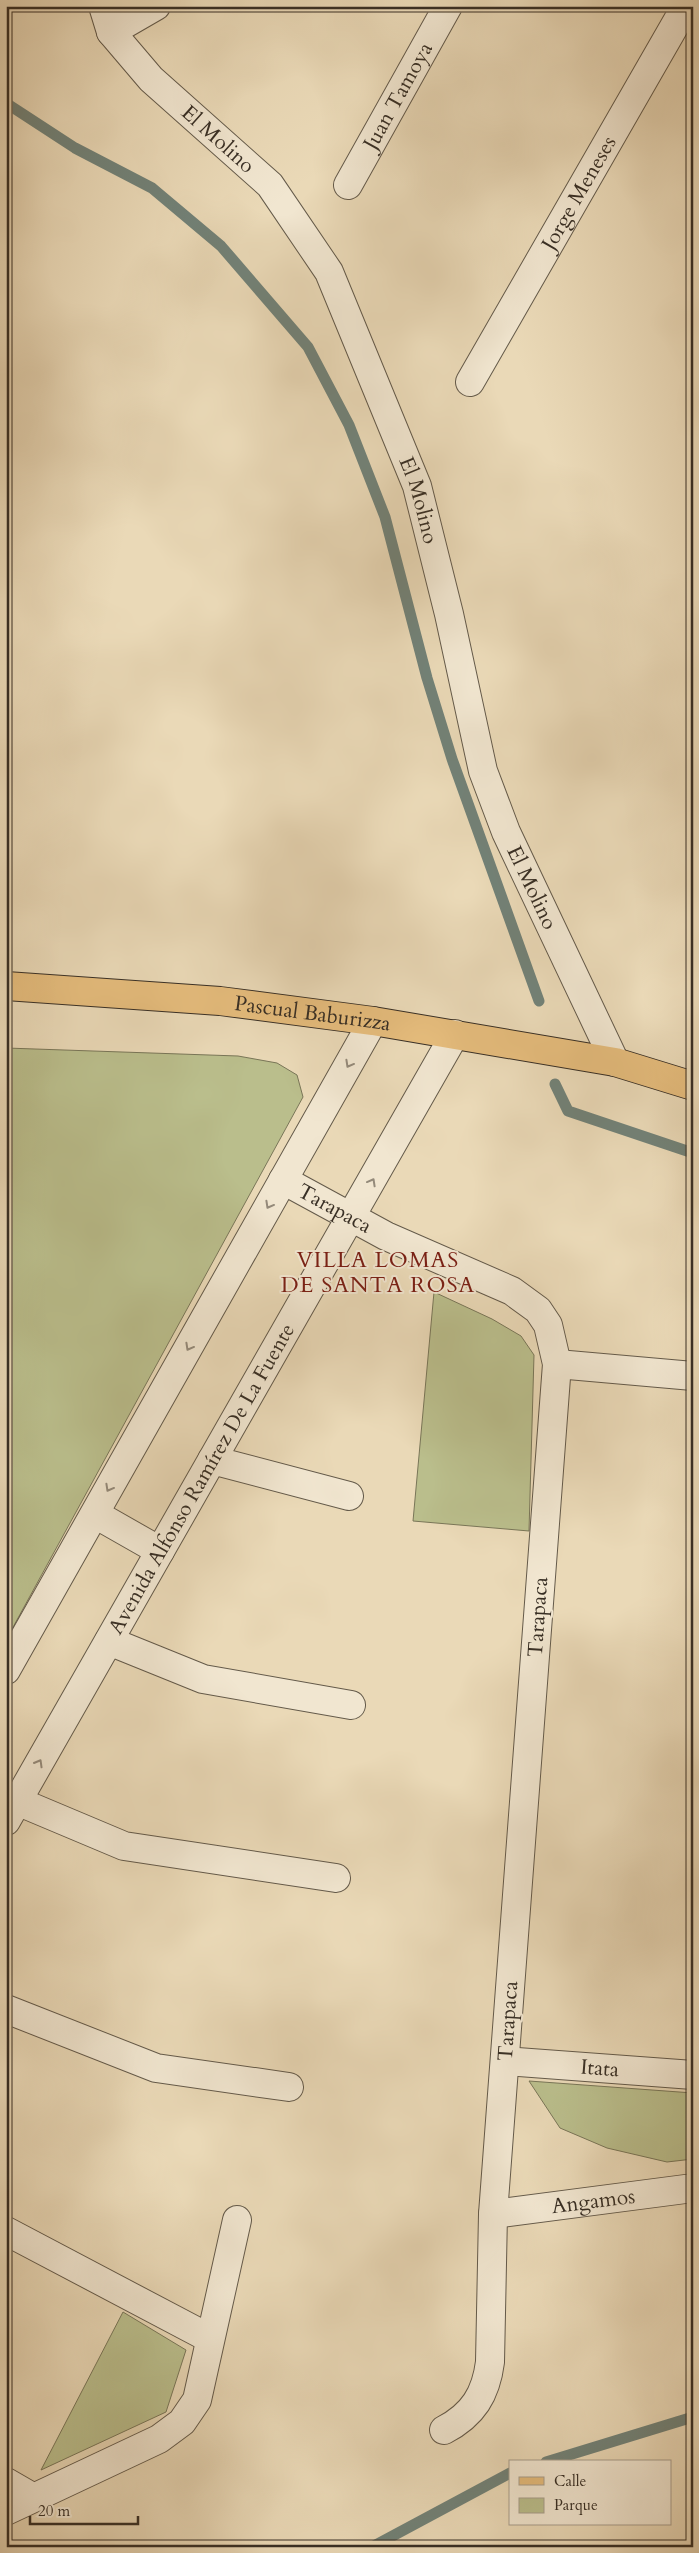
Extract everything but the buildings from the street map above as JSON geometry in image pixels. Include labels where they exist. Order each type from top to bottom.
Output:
[{"type":"main road","name":"Pascual Baburizza","points":[[6,986],[220,1001],[373,1021],[615,1062],[693,1086]]},
{"type":"street","name":"El Molino","points":[[103,6],[112,32],[152,79],[270,185],[329,272],[418,486],[449,614],[483,771],[506,832],[615,1062]]},
{"type":"street","points":[[112,32],[156,6]]},
{"type":"street","name":"Juan Tamoya","points":[[348,185],[448,6]]},
{"type":"street","name":"Jorge Meneses","points":[[470,382],[686,6]]},
{"type":"street","points":[[6,1670],[373,1021]]},
{"type":"street","name":"Avenida Alfonso Ramírez De La Fuente","points":[[12,1811],[455,1034]]},
{"type":"street","name":"Tarapaca","points":[[283,1180],[386,1236],[512,1291],[538,1310],[548,1325],[557,1364],[506,2062],[493,2214],[488,2381],[481,2398],[471,2412],[459,2422],[444,2430]]},
{"type":"street","points":[[557,1364],[693,1376]]},
{"type":"street","points":[[212,1460],[349,1496]]},
{"type":"street","points":[[95,1514],[160,1551]]},
{"type":"street","points":[[109,1641],[203,1679],[351,1705]]},
{"type":"street","points":[[12,1811],[124,1846],[336,1878]]},
{"type":"street","points":[[6,2009],[156,2068],[289,2087]]},
{"type":"street","name":"Itata","points":[[506,2062],[693,2075]]},
{"type":"street","name":"Angamos","points":[[493,2214],[693,2188]]},
{"type":"street","points":[[6,2511],[159,2439],[182,2422],[197,2400],[209,2338],[237,2220]]},
{"type":"street","points":[[6,2231],[209,2338]]},
{"type":"street","points":[[6,2482],[32,2498]]},
{"type":"green space","points":[[6,1048],[238,1056],[277,1063],[297,1075],[303,1097],[6,1640]]},
{"type":"green space","points":[[434,1292],[492,1319],[521,1336],[534,1355],[529,1531],[413,1521]]},
{"type":"green space","points":[[529,2081],[693,2093],[693,2159],[667,2162],[607,2148],[560,2128]]},
{"type":"green space","points":[[123,2312],[186,2350],[166,2412],[41,2470]]},
{"type":"waterway","points":[[6,103],[75,148],[152,188],[221,246],[308,347],[349,425],[385,517],[427,678],[452,759],[539,1001]]},
{"type":"waterway","points":[[555,1084],[568,1111],[693,1153]]},
{"type":"waterway","points":[[553,2460],[693,2417]]},
{"type":"waterway","points":[[372,2547],[509,2474]]},
{"type":"district","name":"VILLA LOMAS DE SANTA ROSA","points":[[378,1272]]}]
